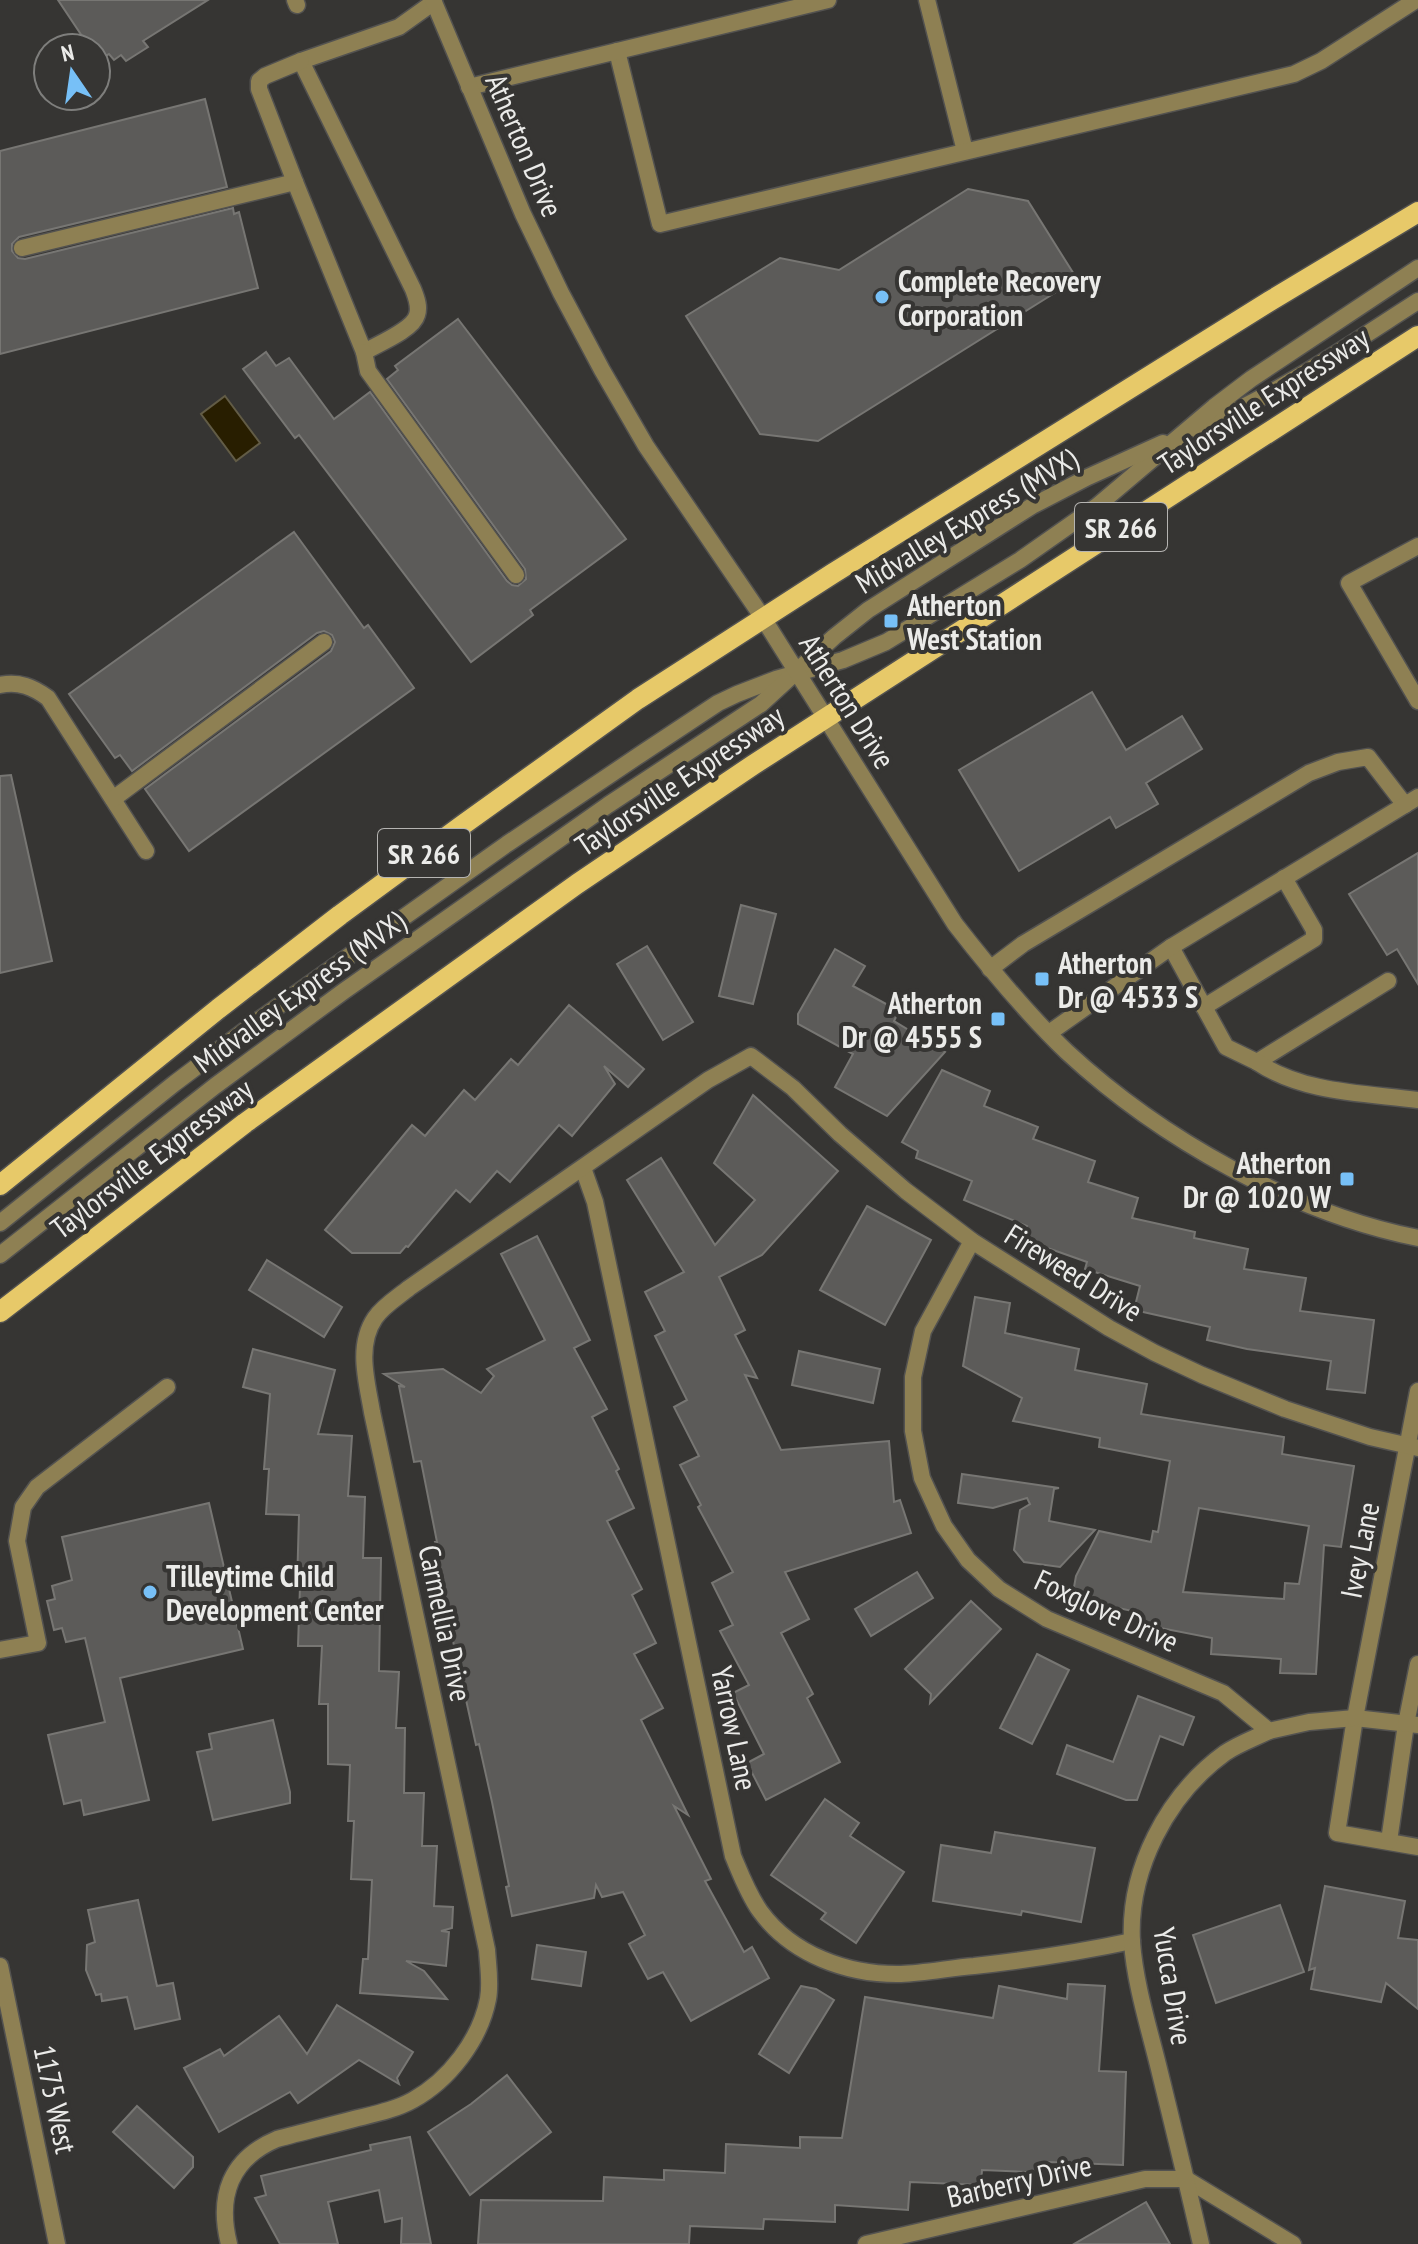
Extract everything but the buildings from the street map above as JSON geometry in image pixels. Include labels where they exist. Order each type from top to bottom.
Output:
[{"type":"main road","name":"SR 266","points":[[0,1185],[218,1009],[451,833],[638,699],[1270,301],[1418,212]]},
{"type":"main road","name":"Taylorsville Expressway","points":[[0,1312],[245,1123],[577,884],[753,765],[1418,336]]},
{"type":"street","points":[[469,87],[828,0]]},
{"type":"street","points":[[927,0],[965,151]]},
{"type":"street","points":[[617,51],[660,224],[1294,74],[1321,61],[1416,0]]},
{"type":"street","points":[[434,1],[399,27],[265,76],[259,81],[259,89],[364,352],[368,371],[516,575]]},
{"type":"street","name":"Atherton Drive","points":[[434,1],[523,214],[602,370],[646,446],[763,618],[955,924],[990,969],[1049,1033],[1105,1084],[1144,1114],[1227,1165],[1272,1188],[1351,1221],[1418,1238]]},
{"type":"street","points":[[301,61],[417,301],[418,313],[412,324],[364,352]]},
{"type":"street","points":[[22,248],[295,182]]},
{"type":"street","name":"Midvalley Express (MVX)","points":[[0,1223],[175,1083],[507,844],[718,703],[756,686],[843,660],[886,642],[1055,538],[1214,407],[1284,356],[1418,268]]},
{"type":"street","name":"Midvalley Express (MVX)","points":[[0,1255],[215,1086],[344,991],[608,805],[739,720],[868,610],[1032,506],[1088,477],[1243,407],[1299,377],[1418,301]]},
{"type":"street","points":[[1418,546],[1349,583],[1413,681],[1418,701]]},
{"type":"street","points":[[113,799],[324,642]]},
{"type":"street","points":[[0,685],[31,686],[48,698],[146,851]]},
{"type":"street","points":[[990,969],[1023,944],[1309,773],[1338,762],[1368,757],[1412,801],[1171,947],[1049,1033]]},
{"type":"street","points":[[1204,1007],[1314,939],[1314,930],[1284,878]]},
{"type":"street","points":[[1171,947],[1226,1047],[1276,1075],[1322,1088],[1418,1100]]},
{"type":"street","points":[[1257,1062],[1388,981]]},
{"type":"street","name":"Carmellia Drive","points":[[229,2244],[224,2204],[233,2174],[246,2156],[277,2139],[388,2111],[435,2086],[462,2058],[487,2000],[487,1950],[364,1367],[365,1341],[375,1318],[391,1302],[708,1080],[751,1056]]},
{"type":"street","name":"Fireweed Drive","points":[[751,1056],[793,1088],[906,1191],[972,1241],[1109,1328],[1155,1353],[1285,1409],[1413,1447]]},
{"type":"street","name":"Yarrow Lane","points":[[583,1168],[595,1202],[733,1856],[745,1886],[761,1913],[792,1943],[830,1963],[865,1972],[902,1974],[1030,1959],[1132,1941]]},
{"type":"street","name":"Foxglove Drive","points":[[972,1241],[923,1331],[913,1377],[913,1431],[922,1478],[944,1526],[968,1560],[999,1589],[1047,1619],[1223,1693],[1269,1731]]},
{"type":"street","points":[[0,1650],[38,1643],[17,1541],[23,1507],[37,1487],[167,1387]]},
{"type":"street","name":"Ivey Lane","points":[[1389,1841],[1337,1833],[1355,1718],[1413,1447],[1418,1391]]},
{"type":"street","points":[[1418,1664],[1412,1724],[1389,1841],[1418,1847]]},
{"type":"street","points":[[1269,1731],[1309,1722],[1355,1718],[1412,1724]]},
{"type":"street","name":"Yucca Drive","points":[[1201,2244],[1142,2000],[1132,1941],[1136,1889],[1158,1830],[1191,1783],[1226,1752],[1269,1731]]},
{"type":"street","name":"1175 West","points":[[0,1966],[57,2244]]},
{"type":"street","name":"Barberry Drive","points":[[866,2244],[1145,2179],[1186,2179]]},
{"type":"street","points":[[1186,2179],[1293,2244]]},
{"type":"shaded area","points":[[225,396],[260,443],[236,461],[201,414]]},
{"type":"place","name":"Complete Recovery Corporation","points":[[882,297]]},
{"type":"place","name":"Atherton West Station","points":[[891,621]]},
{"type":"place","name":"Atherton Dr @ 4533 S","points":[[1042,979]]},
{"type":"place","name":"Atherton Dr @ 4555 S","points":[[998,1019]]},
{"type":"place","name":"Atherton Dr @ 1020 W","points":[[1347,1179]]},
{"type":"place","name":"Tilleytime Child Development Center","points":[[150,1592]]}]
